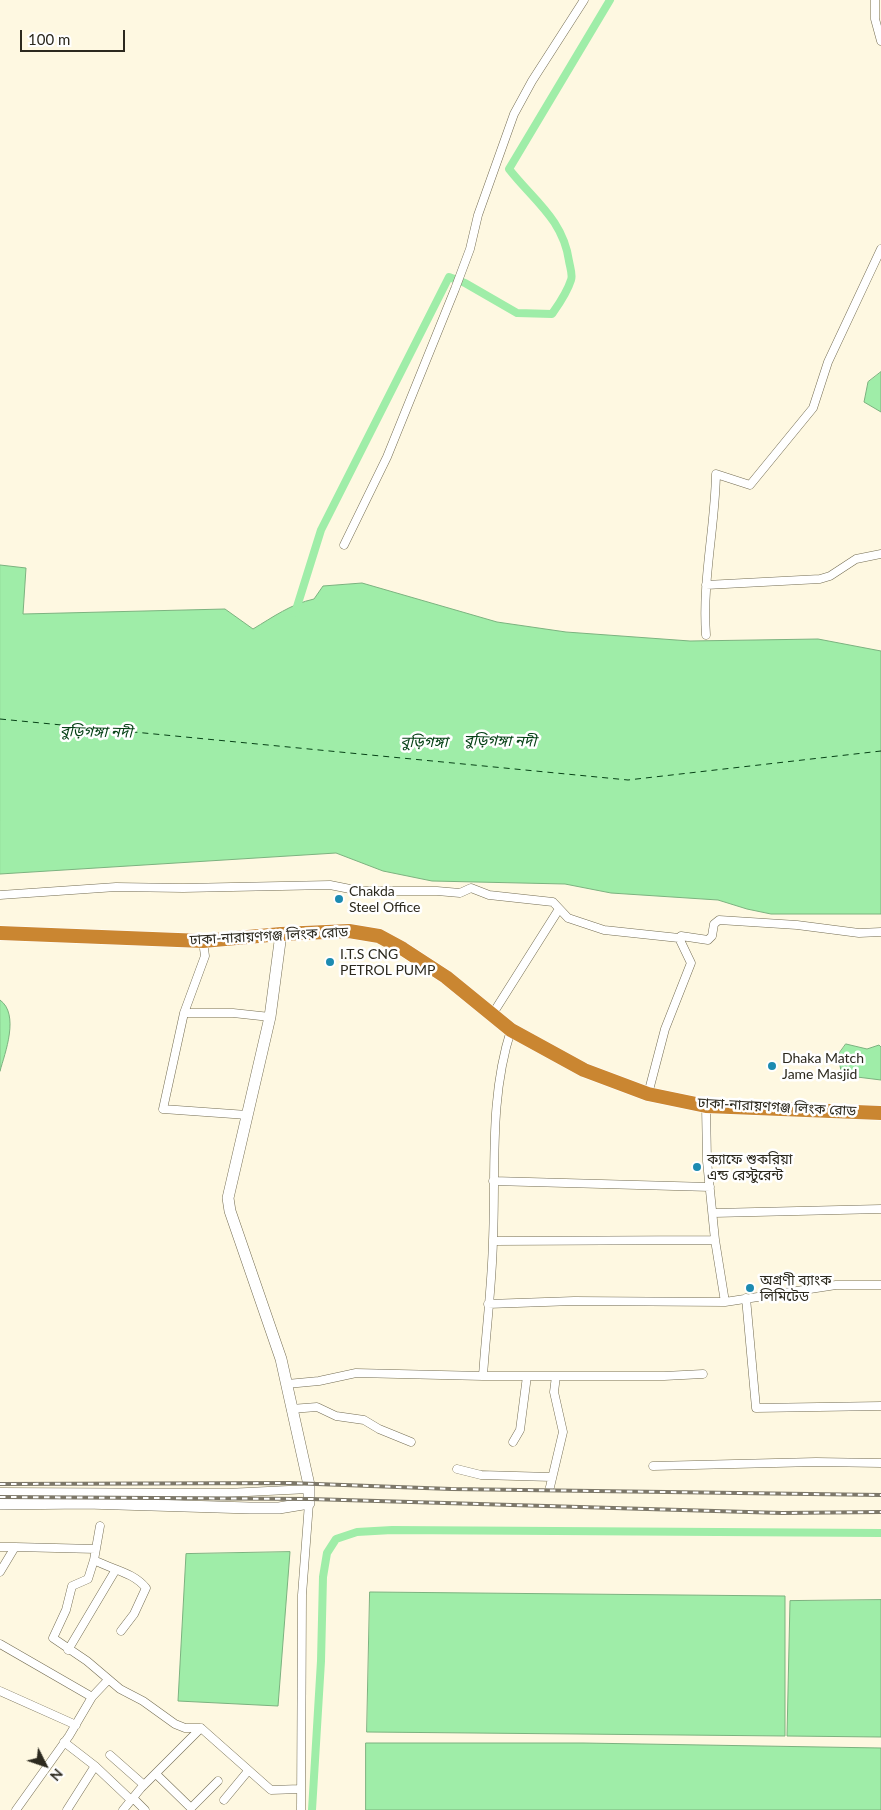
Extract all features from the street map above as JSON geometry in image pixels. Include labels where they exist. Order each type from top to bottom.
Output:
[{"type":"highway","name":"ঢাকা-নারায়ণগঞ্জ লিংক রোড","points":[[0,933],[203,941],[281,934],[349,931],[379,936],[403,948],[446,977],[511,1030],[584,1070],[648,1094],[706,1106],[881,1113]]},
{"type":"street","points":[[344,544],[387,457],[455,289],[470,249],[487,188],[514,114],[532,81],[584,0]]},
{"type":"street","points":[[875,0],[875,19],[881,40]]},
{"type":"street","points":[[706,635],[706,585],[716,474],[750,485],[812,408],[828,362],[881,249]]},
{"type":"street","points":[[706,585],[820,578],[830,576],[856,559],[881,554]]},
{"type":"street","points":[[0,895],[116,887],[183,888],[330,885],[360,891],[437,890],[460,893],[471,888],[489,895],[553,902],[568,918],[604,930],[708,940],[712,936],[714,924],[719,920],[797,925],[859,933],[881,932]]},
{"type":"street","points":[[492,1014],[559,909]]},
{"type":"street","points":[[281,934],[270,1018],[228,1198],[230,1211],[260,1292],[287,1384],[309,1489],[302,1596],[300,1673],[303,1744],[300,1789],[301,1810]]},
{"type":"street","points":[[648,1094],[665,1029],[690,963],[679,938]]},
{"type":"street","points":[[203,941],[205,956],[184,1013],[163,1109],[247,1115]]},
{"type":"street","points":[[184,1013],[234,1013],[270,1018]]},
{"type":"street","points":[[483,1376],[493,1241],[496,1096],[501,1060],[511,1030]]},
{"type":"street","points":[[706,1106],[707,1161],[714,1213],[715,1240],[726,1302]]},
{"type":"street","points":[[493,1181],[710,1187]]},
{"type":"street","points":[[714,1213],[881,1209]]},
{"type":"street","points":[[493,1241],[715,1240]]},
{"type":"street","points":[[488,1304],[574,1301],[726,1302],[836,1285],[881,1285]]},
{"type":"street","points":[[746,1298],[756,1408],[881,1406]]},
{"type":"street","points":[[287,1384],[318,1381],[356,1373],[483,1376],[664,1376],[703,1374]]},
{"type":"street","points":[[513,1442],[520,1430],[527,1376]]},
{"type":"street","points":[[550,1487],[562,1432],[554,1392],[556,1376]]},
{"type":"street","points":[[291,1409],[317,1407],[336,1416],[364,1420],[379,1429],[411,1442]]},
{"type":"street","points":[[654,1466],[816,1462],[881,1463]]},
{"type":"street","points":[[457,1469],[481,1475],[551,1477]]},
{"type":"street","points":[[0,1492],[227,1493],[309,1489]]},
{"type":"street","points":[[0,1504],[86,1503],[279,1508],[309,1503]]},
{"type":"street","points":[[100,1526],[94,1560],[88,1579],[72,1586],[61,1624],[53,1637],[68,1650],[87,1661],[108,1680],[175,1724],[185,1728],[201,1728],[271,1790],[300,1789]]},
{"type":"street","points":[[0,1547],[96,1550]]},
{"type":"street","points":[[0,1572],[15,1547]]},
{"type":"street","points":[[94,1560],[115,1571],[130,1574],[146,1588],[134,1614],[121,1631]]},
{"type":"street","points":[[68,1650],[115,1571]]},
{"type":"street","points":[[0,1644],[92,1697]]},
{"type":"street","points":[[16,1810],[76,1725],[92,1697],[108,1680]]},
{"type":"street","points":[[0,1691],[76,1725]]},
{"type":"street","points":[[123,1810],[144,1785],[201,1728]]},
{"type":"street","points":[[64,1742],[95,1766],[145,1810]]},
{"type":"street","points":[[110,1755],[144,1785]]},
{"type":"street","points":[[67,1810],[95,1766]]},
{"type":"street","points":[[224,1800],[248,1771]]},
{"type":"street","points":[[156,1774],[191,1808],[218,1781]]},
{"type":"water","points":[[881,372],[881,412],[864,402],[868,382]]},
{"type":"water","name":"বুড়িগঙ্গা","points":[[0,565],[26,568],[23,614],[225,609],[253,629],[290,608],[314,599],[323,586],[362,583],[497,622],[566,632],[690,641],[818,639],[881,651],[881,914],[771,914],[718,900],[611,893],[565,884],[432,881],[383,871],[336,853],[0,874]]},
{"type":"water","points":[[0,1000],[6,1006],[10,1024],[0,1071]]},
{"type":"water","points":[[846,1044],[867,1049],[879,1045],[881,1047],[881,1080],[849,1076],[841,1071],[838,1055]]},
{"type":"water","points":[[290,1552],[278,1706],[178,1701],[186,1554]]},
{"type":"water","points":[[370,1592],[785,1596],[785,1736],[367,1732]]},
{"type":"water","points":[[881,1600],[881,1737],[787,1736],[790,1601]]},
{"type":"water","points":[[366,1743],[583,1743],[881,1748],[881,1810],[366,1810]]},
{"type":"waterway","points":[[295,613],[321,530],[449,277],[465,283],[517,313],[552,314],[565,294],[572,273],[566,246],[546,211],[509,169],[610,0]]},
{"type":"waterway","points":[[312,1810],[321,1661],[323,1577],[327,1553],[336,1539],[357,1532],[392,1530],[881,1533]]},
{"type":"ferry route","points":[[0,719],[628,780],[881,751]]},
{"type":"railway","points":[[0,1484],[290,1483],[451,1489],[881,1495]]},
{"type":"railway","points":[[0,1497],[310,1499],[782,1513],[881,1512]]},
{"type":"place","name":"Chakda Steel Office","points":[[339,899]]},
{"type":"place","name":"I.T.S CNG PETROL PUMP","points":[[330,962]]},
{"type":"place","name":"Dhaka Match Jame Masjid","points":[[772,1066]]},
{"type":"place","name":"ক্যাফে শুকরিয়া এন্ড রেস্টুরেন্ট","points":[[697,1167]]},
{"type":"place","name":"অগ্রণী ব্যাংক লিমিটেড","points":[[750,1288]]},
{"type":"water label","name":"বুড়িগঙ্গা নদী","points":[[96,732]]},
{"type":"water label","name":"বুড়িগঙ্গা নদী","points":[[500,741]]}]
